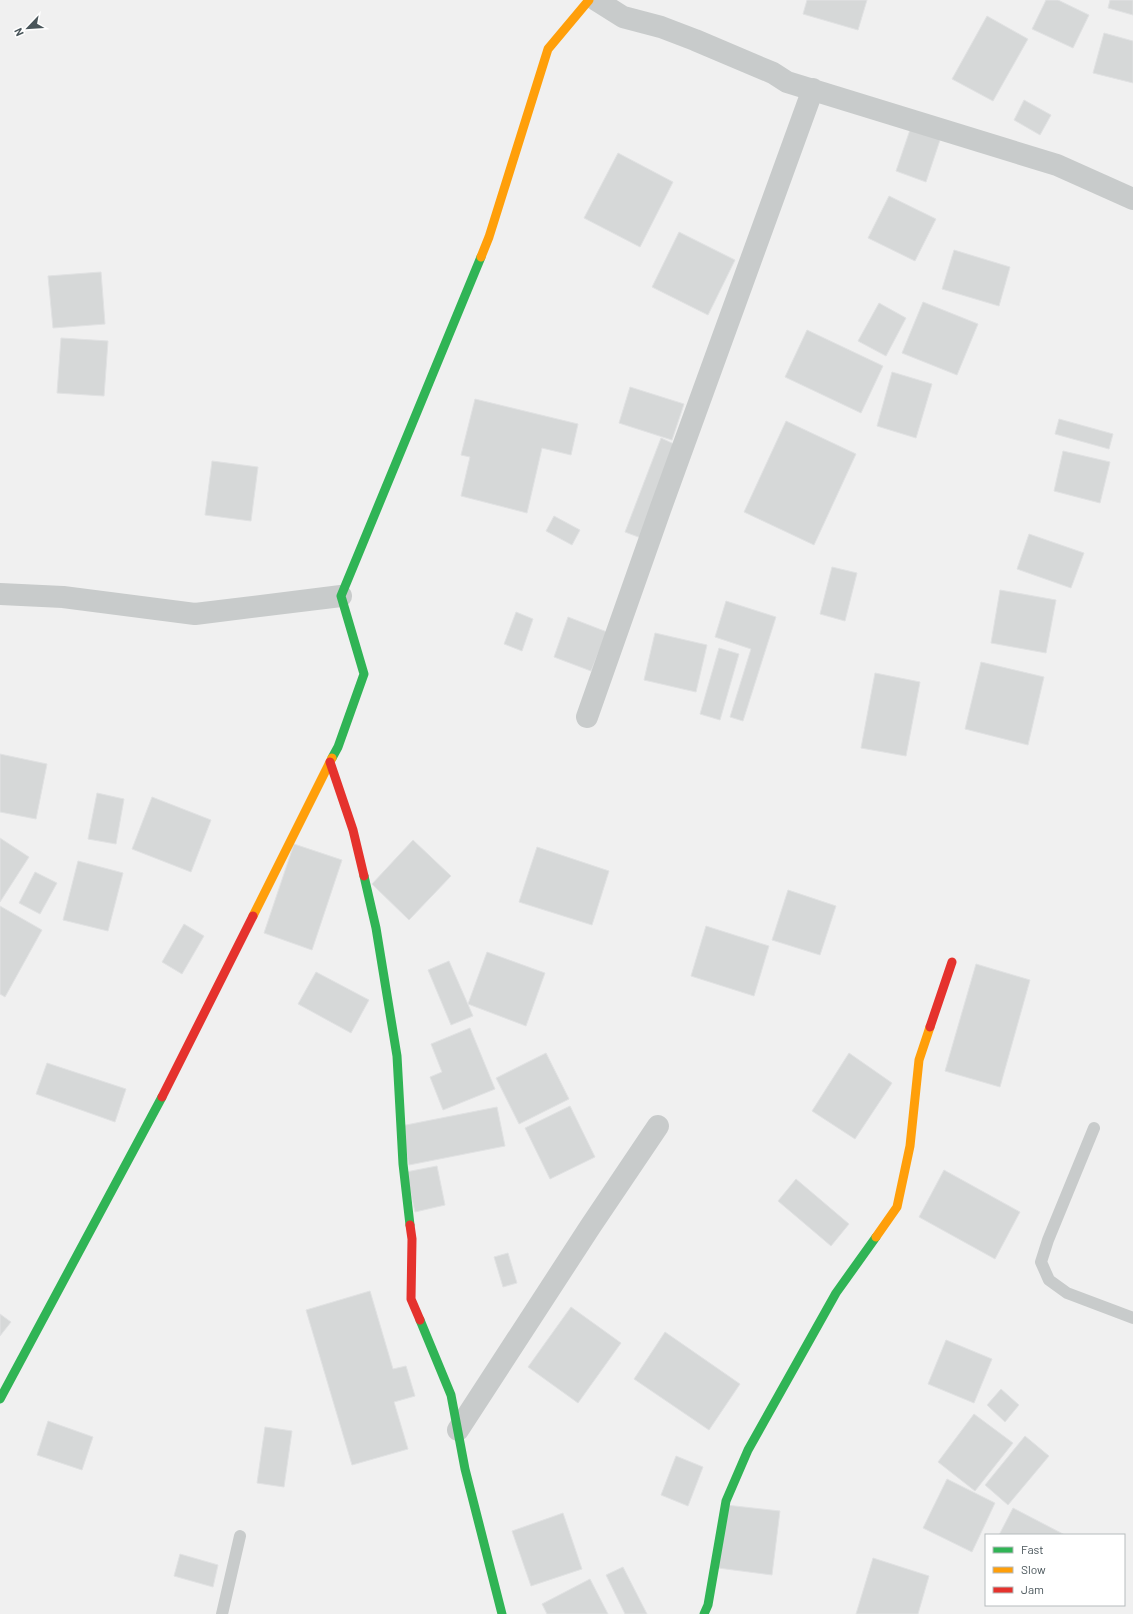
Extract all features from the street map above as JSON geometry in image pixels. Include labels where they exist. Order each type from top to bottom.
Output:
[{"type":"street","points":[[0,1398],[175,1073],[338,747],[364,674],[341,596],[489,237],[548,50],[589,0]]},
{"type":"street","points":[[596,0],[623,17],[661,26],[773,73],[787,82],[1057,165],[1133,199]]},
{"type":"street","points":[[587,717],[660,510],[813,89]]},
{"type":"street","points":[[0,594],[63,598],[195,614],[341,596]]},
{"type":"street","points":[[330,762],[353,830],[374,921],[397,1056],[403,1164],[412,1239],[411,1299],[451,1395],[465,1469],[502,1614]]},
{"type":"street","points":[[704,1614],[708,1605],[726,1501],[748,1450],[836,1293],[897,1207],[910,1146],[919,1060],[952,962]]},
{"type":"street","points":[[458,1430],[590,1227],[658,1126]]},
{"type":"lane","points":[[1094,1128],[1048,1240],[1041,1262],[1049,1280],[1067,1293],[1133,1318]]},
{"type":"lane","points":[[222,1614],[240,1536]]},
{"type":"building","points":[[807,0],[867,0],[858,30],[803,14]]},
{"type":"building","points":[[1046,0],[1058,0],[1089,15],[1073,48],[1032,29]]},
{"type":"building","points":[[1110,0],[1133,0],[1133,15],[1108,8]]},
{"type":"building","points":[[987,16],[1028,39],[993,101],[952,79]]},
{"type":"building","points":[[1104,33],[1133,41],[1133,83],[1093,73]]},
{"type":"building","points":[[1024,100],[1051,115],[1040,135],[1014,120]]},
{"type":"building","points":[[912,124],[942,134],[926,182],[896,171]]},
{"type":"building","points":[[618,153],[673,182],[640,247],[584,218]]},
{"type":"building","points":[[889,196],[936,219],[915,261],[868,238]]},
{"type":"building","points":[[679,232],[735,260],[708,315],[652,287]]},
{"type":"building","points":[[954,250],[1010,267],[999,306],[942,289]]},
{"type":"building","points":[[101,272],[105,324],[53,328],[48,276]]},
{"type":"building","points":[[923,302],[978,324],[957,375],[902,353]]},
{"type":"building","points":[[879,303],[906,318],[886,356],[858,341]]},
{"type":"building","points":[[807,330],[883,366],[861,413],[785,377]]},
{"type":"building","points":[[61,338],[108,341],[104,396],[57,393]]},
{"type":"building","points":[[892,372],[932,384],[916,438],[877,426]]},
{"type":"building","points":[[630,387],[684,404],[672,440],[619,423]]},
{"type":"building","points":[[475,399],[578,424],[571,455],[542,448],[527,513],[461,496],[470,457],[461,455]]},
{"type":"building","points":[[1059,419],[1113,434],[1109,449],[1055,434]]},
{"type":"building","points":[[786,421],[856,454],[814,545],[744,512]]},
{"type":"building","points":[[661,438],[676,445],[641,538],[625,532]]},
{"type":"building","points":[[1063,451],[1110,462],[1100,503],[1054,491]]},
{"type":"building","points":[[212,461],[258,467],[251,521],[205,515]]},
{"type":"building","points":[[554,516],[580,530],[572,545],[546,531]]},
{"type":"building","points":[[1029,534],[1084,553],[1071,588],[1017,569]]},
{"type":"building","points":[[832,567],[857,573],[845,621],[820,614]]},
{"type":"building","points":[[1000,590],[1056,600],[1046,653],[991,643]]},
{"type":"building","points":[[726,601],[776,617],[743,721],[730,717],[751,649],[715,637]]},
{"type":"building","points":[[516,612],[533,619],[522,651],[504,644]]},
{"type":"building","points":[[568,617],[607,632],[591,671],[554,657]]},
{"type":"building","points":[[655,633],[707,645],[696,692],[644,680]]},
{"type":"building","points":[[719,648],[739,654],[720,720],[700,714]]},
{"type":"building","points":[[981,662],[1044,677],[1028,745],[965,729]]},
{"type":"building","points":[[875,673],[920,682],[906,756],[861,748]]},
{"type":"building","points":[[0,754],[47,764],[36,819],[0,812]]},
{"type":"building","points":[[97,793],[124,799],[116,844],[88,839]]},
{"type":"building","points":[[152,797],[211,820],[191,872],[132,849]]},
{"type":"building","points":[[0,838],[29,857],[0,902]]},
{"type":"building","points":[[413,840],[451,876],[409,920],[372,884]]},
{"type":"building","points":[[294,844],[342,860],[312,950],[264,933]]},
{"type":"building","points":[[537,847],[609,871],[592,925],[519,902]]},
{"type":"building","points":[[78,861],[123,873],[108,931],[63,920]]},
{"type":"building","points":[[35,872],[57,883],[40,914],[19,903]]},
{"type":"building","points":[[788,890],[836,906],[820,955],[772,940]]},
{"type":"building","points":[[0,906],[42,930],[5,997],[0,994]]},
{"type":"building","points":[[184,924],[204,936],[182,974],[162,962]]},
{"type":"building","points":[[706,926],[769,946],[754,996],[691,976]]},
{"type":"building","points":[[487,952],[545,973],[526,1026],[468,1004]]},
{"type":"building","points":[[449,961],[473,1016],[451,1025],[428,970]]},
{"type":"building","points":[[976,964],[1030,980],[1000,1087],[945,1071]]},
{"type":"building","points":[[316,972],[369,1000],[351,1033],[298,1004]]},
{"type":"building","points":[[470,1028],[495,1089],[443,1110],[430,1077],[442,1072],[431,1044]]},
{"type":"building","points":[[546,1053],[569,1099],[519,1124],[496,1078]]},
{"type":"building","points":[[849,1053],[892,1083],[855,1139],[812,1111]]},
{"type":"building","points":[[47,1063],[126,1089],[115,1122],[36,1094]]},
{"type":"building","points":[[570,1106],[595,1157],[550,1179],[525,1128]]},
{"type":"building","points":[[497,1107],[505,1146],[409,1165],[401,1126]]},
{"type":"building","points":[[437,1166],[445,1205],[415,1212],[406,1172]]},
{"type":"building","points":[[944,1170],[1020,1212],[995,1259],[919,1217]]},
{"type":"building","points":[[796,1179],[849,1224],[831,1246],[778,1201]]},
{"type":"building","points":[[508,1253],[517,1283],[503,1287],[494,1257]]},
{"type":"building","points":[[370,1291],[393,1369],[406,1366],[415,1396],[394,1402],[408,1449],[352,1465],[306,1310]]},
{"type":"building","points":[[571,1307],[621,1343],[578,1403],[528,1367]]},
{"type":"building","points":[[0,1314],[11,1322],[0,1336]]},
{"type":"building","points":[[665,1332],[740,1384],[709,1430],[634,1379]]},
{"type":"building","points":[[946,1340],[992,1359],[974,1403],[928,1384]]},
{"type":"building","points":[[1001,1389],[1019,1405],[1005,1422],[987,1405]]},
{"type":"building","points":[[974,1414],[1013,1443],[975,1491],[938,1462]]},
{"type":"building","points":[[48,1421],[93,1437],[82,1470],[37,1455]]},
{"type":"building","points":[[265,1427],[292,1431],[284,1487],[257,1483]]},
{"type":"building","points":[[1025,1436],[1049,1456],[1008,1505],[985,1485]]},
{"type":"building","points":[[676,1456],[703,1467],[688,1506],[661,1495]]},
{"type":"building","points":[[947,1479],[995,1503],[972,1552],[923,1528]]},
{"type":"building","points":[[726,1505],[780,1511],[772,1575],[718,1568]]},
{"type":"building","points":[[1013,1508],[1063,1534],[1000,1534]]},
{"type":"building","points":[[563,1513],[582,1569],[531,1586],[512,1531]]},
{"type":"building","points":[[180,1554],[218,1565],[213,1587],[174,1576]]},
{"type":"building","points":[[873,1558],[929,1576],[918,1614],[856,1614]]},
{"type":"building","points":[[623,1567],[647,1614],[625,1614],[606,1575]]},
{"type":"building","points":[[590,1579],[608,1614],[547,1614],[542,1604]]},
{"type":"traffic: fast","points":[[332,758],[338,747],[364,674],[341,596],[481,257]]},
{"type":"traffic: fast","points":[[364,876],[376,928],[397,1056],[403,1164],[410,1225]]},
{"type":"traffic: fast","points":[[0,1399],[162,1097]]},
{"type":"traffic: fast","points":[[704,1614],[708,1605],[726,1501],[748,1450],[836,1293],[876,1237]]},
{"type":"traffic: fast","points":[[420,1320],[451,1395],[465,1469],[502,1614]]},
{"type":"traffic: slow","points":[[481,257],[489,237],[548,49],[589,0]]},
{"type":"traffic: slow","points":[[253,916],[332,758]]},
{"type":"traffic: slow","points":[[876,1237],[897,1207],[910,1146],[919,1060],[930,1027]]},
{"type":"traffic: jam","points":[[330,762],[353,830],[364,876]]},
{"type":"traffic: jam","points":[[162,1097],[253,916]]},
{"type":"traffic: jam","points":[[930,1027],[952,962]]},
{"type":"traffic: jam","points":[[410,1225],[412,1239],[411,1299],[420,1320]]}]
